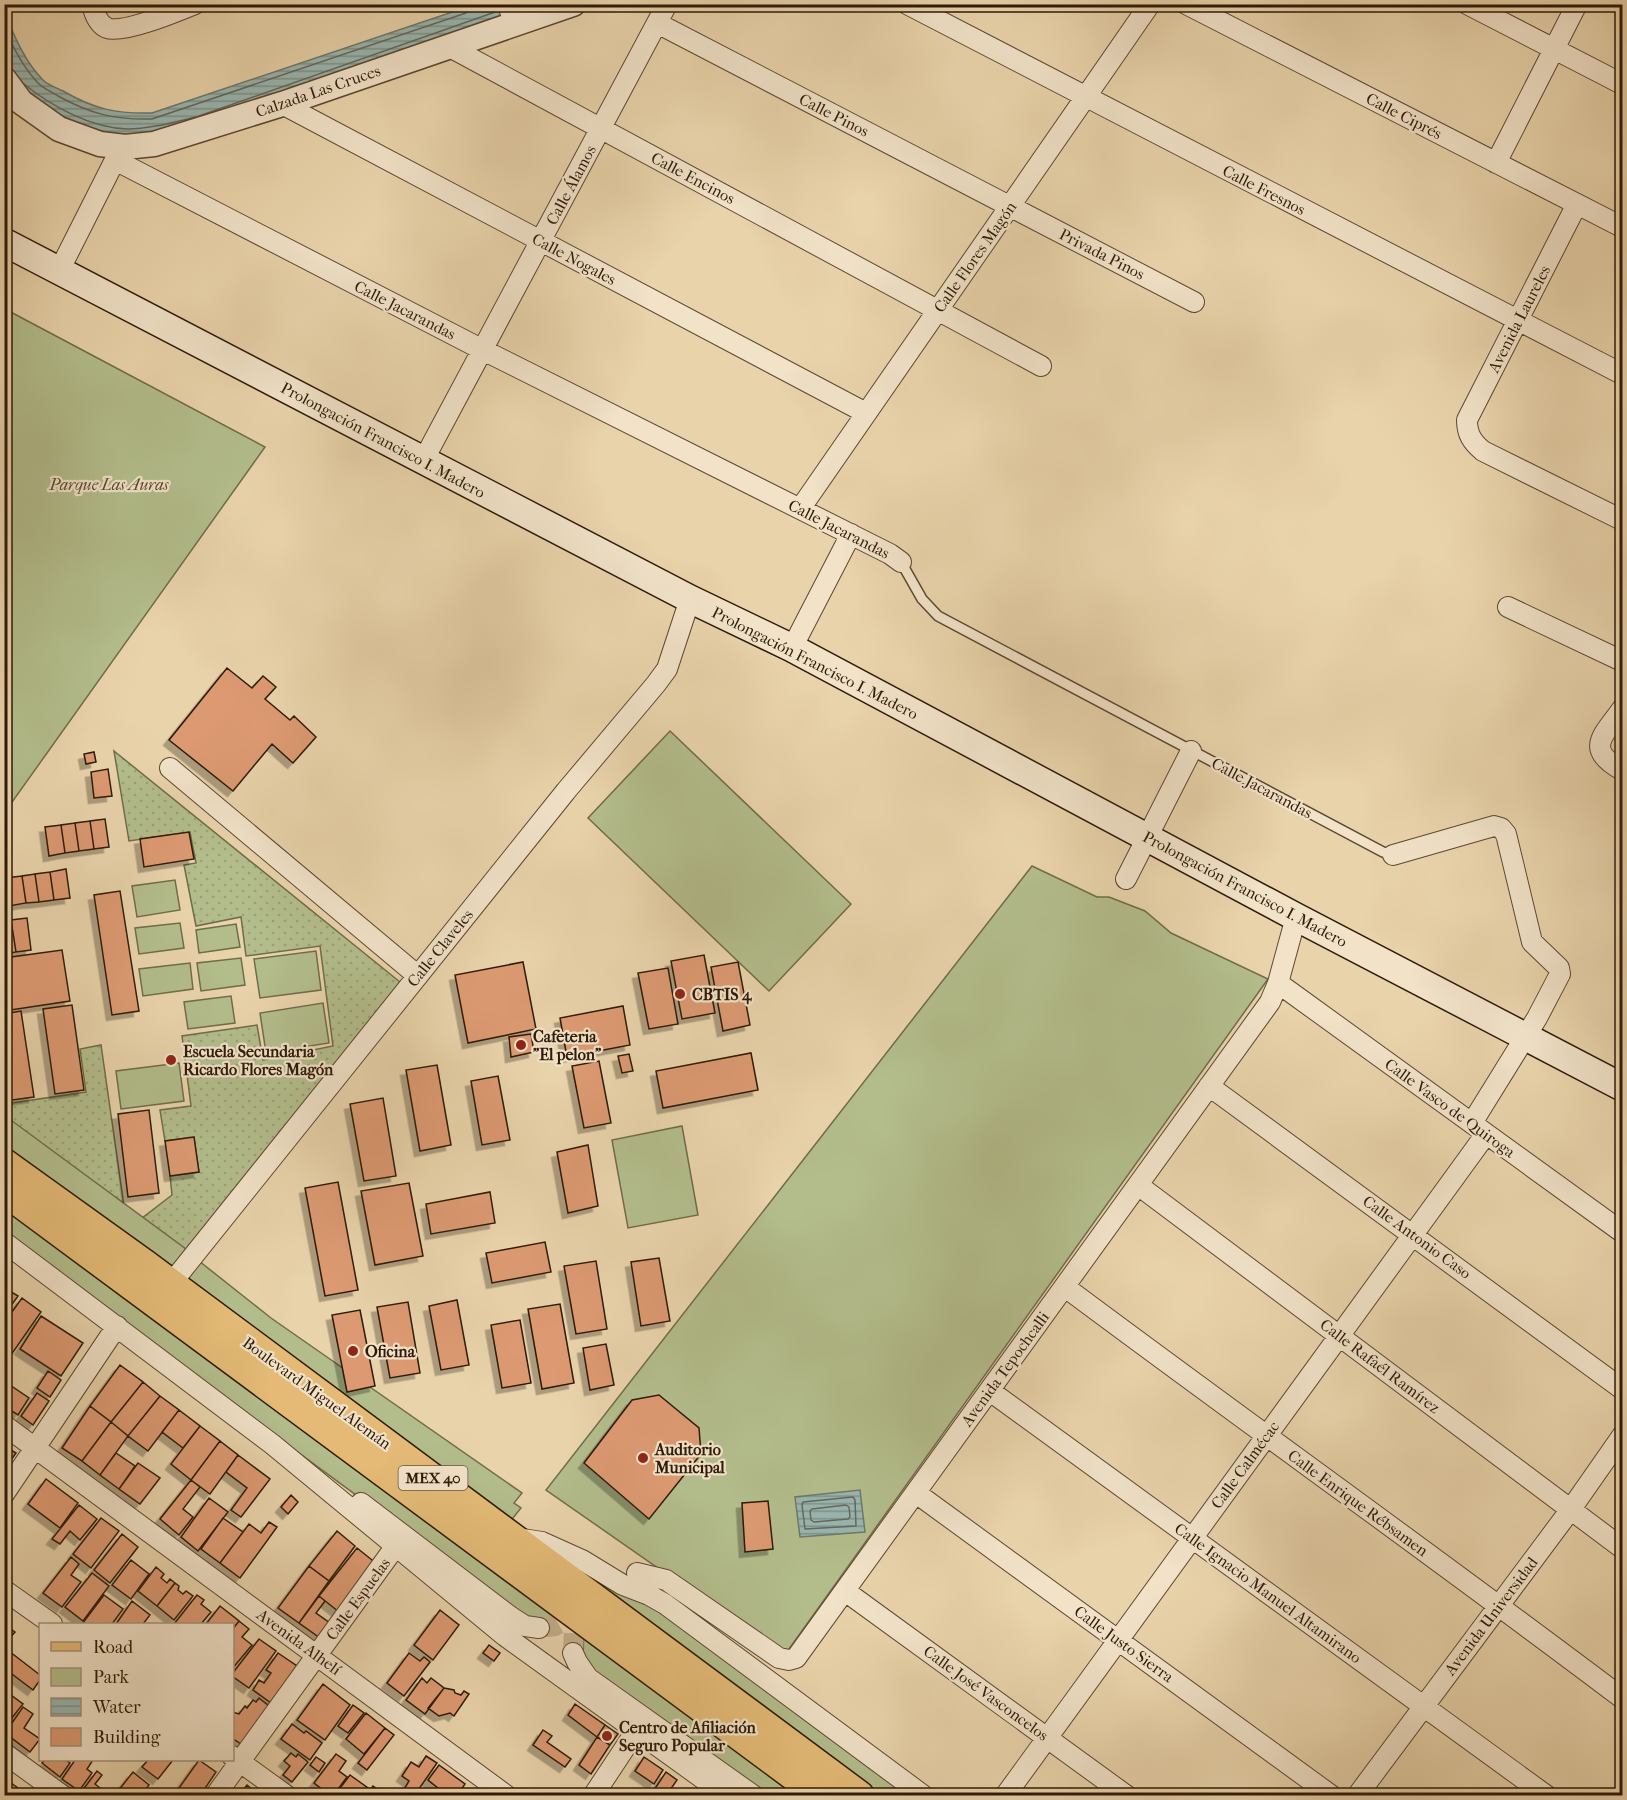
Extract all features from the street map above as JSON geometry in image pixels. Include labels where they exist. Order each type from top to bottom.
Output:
[{"type":"main road","name":"Prolongación Francisco I. Madero","points":[[4,242],[690,599],[792,648],[1296,917],[1623,1087]]},
{"type":"main road","name":"Boulevard Miguel Alemán","points":[[4,1164],[175,1288],[859,1796]]},
{"type":"main road","name":"Boulevard Miguel Alemán","points":[[4,1190],[822,1796]]},
{"type":"street","points":[[92,4],[101,23],[108,28],[134,26],[195,4]]},
{"type":"street","name":"Calzada Las Cruces","points":[[4,79],[13,98],[59,129],[120,154],[282,104],[448,46],[511,14],[573,4]]},
{"type":"street","name":"Calle Álamos","points":[[423,461],[667,4]]},
{"type":"street","name":"Calle Fresnos","points":[[907,4],[1623,374]]},
{"type":"street","name":"Calle Flores Magón","points":[[800,509],[1150,4]]},
{"type":"street","name":"Calle Ciprés","points":[[1186,4],[1623,227]]},
{"type":"street","points":[[1467,4],[1623,84]]},
{"type":"street","points":[[1496,163],[1577,4]]},
{"type":"street","name":"Calle Pinos","points":[[657,23],[1010,207]]},
{"type":"street","name":"Calle Encinos","points":[[448,46],[1041,366]]},
{"type":"street","name":"Calle Nogales","points":[[282,104],[866,413]]},
{"type":"street","points":[[59,271],[120,154]]},
{"type":"street","name":"Calle Jacarandas","points":[[120,154],[483,350],[851,534],[901,562]]},
{"type":"street","name":"Avenida Laureles","points":[[1577,204],[1467,420],[1469,436],[1483,451],[1623,520]]},
{"type":"street","name":"Privada Pinos","points":[[1010,207],[1194,302]]},
{"type":"street","points":[[792,648],[851,534]]},
{"type":"street","name":"Calle Claveles","points":[[175,1288],[178,1275],[566,791],[657,684],[667,669],[690,599]]},
{"type":"street","points":[[1509,608],[1623,661]]},
{"type":"street","points":[[1623,709],[1601,740],[1601,752],[1606,761],[1623,770]]},
{"type":"street","points":[[1126,879],[1191,751]]},
{"type":"street","points":[[170,768],[418,976]]},
{"type":"street","name":"Calle Jacarandas","points":[[1393,855],[1494,826],[1501,828],[1506,834],[1532,942],[1559,968]]},
{"type":"street","name":"Avenida Tepochcalli","points":[[637,1573],[666,1580],[779,1658],[789,1660],[796,1658],[1270,1002],[1278,984],[1296,917]]},
{"type":"street","name":"Calle Calmécac","points":[[1005,1796],[1413,1234],[1479,1129],[1525,1036],[1560,974],[1559,968]]},
{"type":"street","name":"Calle Vasco de Quiroga","points":[[1278,984],[1623,1232]]},
{"type":"street","name":"Calle Antonio Caso","points":[[1209,1086],[1623,1389]]},
{"type":"street","name":"Calle Rafaél Ramírez","points":[[1138,1185],[1623,1548]]},
{"type":"street","points":[[4,1242],[272,1444],[395,1547],[506,1635],[727,1796]]},
{"type":"street","name":"Calle Enrique Rébsamen","points":[[1065,1287],[1623,1698]]},
{"type":"street","points":[[4,1494],[117,1326]]},
{"type":"street","name":"Calle Ignacio Manuel Altamirano","points":[[990,1391],[1547,1796]]},
{"type":"street","name":"Avenida Alhelí","points":[[4,1425],[507,1796]]},
{"type":"street","name":"Avenida Universidad","points":[[1357,1796],[1623,1436]]},
{"type":"street","points":[[272,1444],[365,1506],[511,1617],[525,1626],[539,1628]]},
{"type":"street","name":"Calle Justo Sierra","points":[[916,1493],[1332,1796]]},
{"type":"street","points":[[513,1538],[542,1542],[582,1560],[623,1585],[650,1595],[665,1604],[924,1796]]},
{"type":"street","name":"Calle Espuelas","points":[[214,1796],[236,1759],[317,1656],[395,1547]]},
{"type":"street","points":[[4,1590],[51,1623]]},
{"type":"street","name":"Calle José Vasconcelos","points":[[845,1591],[1127,1796]]},
{"type":"street","points":[[573,1653],[588,1678],[754,1796]]},
{"type":"street","points":[[593,1796],[636,1731]]},
{"type":"street","points":[[4,1752],[63,1796]]},
{"type":"street","points":[[236,1759],[286,1796]]},
{"type":"lane","name":"Calle Jacarandas","points":[[901,562],[922,599],[938,616],[1383,852],[1393,855]]},
{"type":"green space","name":"Parque Las Auras","points":[[5,309],[265,447],[5,812]]},
{"type":"green space","points":[[670,731],[851,904],[769,991],[588,818]]},
{"type":"green space","points":[[114,751],[400,982],[169,1273],[5,1138],[5,1104],[86,1092],[80,1049],[101,1045],[124,1206],[142,1218],[172,1195],[170,1176],[199,1172],[194,1137],[165,1141],[160,1110],[191,1106],[182,1036],[257,1025],[263,1060],[333,1046],[320,946],[246,956],[241,917],[196,926],[184,865],[196,863],[190,832],[129,841]]},
{"type":"green space","points":[[1032,866],[1097,897],[1109,897],[1145,911],[1171,933],[1268,979],[784,1656],[546,1490]]},
{"type":"green space","points":[[175,880],[180,910],[137,917],[132,886]]},
{"type":"green space","points":[[180,923],[184,948],[139,954],[135,928]]},
{"type":"green space","points":[[236,924],[240,947],[199,953],[196,930]]},
{"type":"green space","points":[[316,951],[321,990],[260,998],[254,959]]},
{"type":"green space","points":[[241,958],[245,985],[201,991],[197,963]]},
{"type":"green space","points":[[190,963],[193,989],[143,996],[139,969]]},
{"type":"green space","points":[[231,996],[235,1023],[188,1029],[184,1002]]},
{"type":"green space","points":[[323,1003],[329,1043],[266,1053],[260,1013]]},
{"type":"green space","points":[[179,1063],[184,1101],[121,1109],[116,1071]]},
{"type":"green space","points":[[4,1115],[190,1252],[172,1276],[5,1151]]},
{"type":"green space","points":[[682,1126],[698,1215],[628,1228],[612,1140]]},
{"type":"green space","points":[[5,1195],[569,1614],[541,1622],[526,1620],[5,1237]]},
{"type":"green space","points":[[199,1261],[271,1318],[522,1493],[514,1503],[521,1508],[509,1523],[184,1281]]},
{"type":"green space","points":[[604,1586],[650,1599],[914,1795],[864,1795],[597,1588]]},
{"type":"green space","points":[[584,1622],[817,1795],[760,1795],[641,1710],[583,1661]]},
{"type":"water","points":[[473,5],[537,5],[199,122],[145,134],[116,134],[91,128],[65,117],[29,96],[5,68],[4,11],[25,56],[36,73],[47,83],[95,106],[127,113],[152,113]]},
{"type":"water","points":[[860,1490],[865,1532],[800,1537],[795,1497]]},
{"type":"building","points":[[227,668],[252,688],[263,676],[276,687],[265,699],[290,720],[294,716],[316,737],[293,763],[272,744],[233,791],[169,740]]},
{"type":"building","points":[[94,752],[96,762],[86,764],[84,754]]},
{"type":"building","points":[[108,769],[112,796],[94,798],[91,772]]},
{"type":"building","points":[[105,819],[109,847],[94,849],[90,821]]},
{"type":"building","points":[[90,821],[94,849],[79,851],[75,823]]},
{"type":"building","points":[[75,823],[79,851],[65,853],[61,825]]},
{"type":"building","points":[[61,825],[65,853],[49,856],[45,827]]},
{"type":"building","points":[[189,832],[194,859],[144,867],[140,839]]},
{"type":"building","points":[[66,869],[70,898],[54,900],[50,872]]},
{"type":"building","points":[[50,872],[54,900],[39,902],[35,874]]},
{"type":"building","points":[[35,874],[39,902],[26,903],[22,876]]},
{"type":"building","points":[[22,876],[26,903],[9,906],[5,878]]},
{"type":"building","points":[[120,891],[139,1011],[112,1015],[94,895]]},
{"type":"building","points":[[27,918],[31,950],[16,952],[11,920]]},
{"type":"building","points":[[11,920],[16,952],[4,954],[4,921]]},
{"type":"building","points":[[62,950],[70,1001],[4,1011],[4,958]]},
{"type":"building","points":[[704,955],[715,1013],[682,1019],[671,961]]},
{"type":"building","points":[[523,962],[536,1029],[468,1043],[455,975]]},
{"type":"building","points":[[738,962],[750,1025],[723,1031],[711,967]]},
{"type":"building","points":[[668,968],[678,1024],[649,1029],[638,973]]},
{"type":"building","points":[[72,1005],[84,1090],[55,1094],[43,1009]]},
{"type":"building","points":[[623,1006],[630,1045],[567,1057],[560,1018]]},
{"type":"building","points":[[21,1011],[34,1097],[5,1101],[4,1014]]},
{"type":"building","name":"Cafeteria \"El pelon\"","points":[[531,1034],[534,1052],[511,1057],[509,1037]]},
{"type":"building","points":[[751,1053],[758,1090],[663,1108],[656,1071]]},
{"type":"building","points":[[629,1054],[633,1071],[622,1073],[618,1056]]},
{"type":"building","points":[[599,1061],[611,1123],[584,1128],[572,1066]]},
{"type":"building","points":[[437,1065],[451,1145],[420,1151],[406,1070]]},
{"type":"building","points":[[498,1076],[510,1140],[482,1145],[471,1081]]},
{"type":"building","points":[[383,1098],[396,1176],[364,1181],[350,1104]]},
{"type":"building","points":[[149,1110],[159,1193],[128,1197],[118,1114]]},
{"type":"building","points":[[194,1137],[199,1172],[170,1176],[165,1141]]},
{"type":"building","points":[[588,1145],[598,1206],[568,1213],[557,1152]]},
{"type":"building","points":[[338,1182],[358,1290],[325,1296],[305,1188]]},
{"type":"building","points":[[409,1183],[423,1256],[375,1265],[361,1191]]},
{"type":"building","points":[[490,1192],[495,1223],[431,1234],[426,1204]]},
{"type":"building","points":[[545,1242],[551,1272],[492,1283],[486,1253]]},
{"type":"building","points":[[659,1258],[670,1321],[641,1326],[631,1262]]},
{"type":"building","points":[[596,1261],[607,1329],[576,1334],[564,1266]]},
{"type":"building","points":[[8,1290],[18,1296],[5,1314],[4,1295]]},
{"type":"building","points":[[22,1298],[41,1312],[11,1355],[4,1350],[4,1323]]},
{"type":"building","points":[[457,1300],[469,1365],[441,1370],[429,1306]]},
{"type":"building","points":[[408,1302],[420,1373],[390,1378],[377,1307]]},
{"type":"building","points":[[560,1304],[574,1383],[542,1389],[528,1309]]},
{"type":"building","name":"Oficina","points":[[360,1310],[375,1386],[347,1392],[332,1315]]},
{"type":"building","points":[[41,1316],[83,1343],[61,1376],[20,1349]]},
{"type":"building","points":[[520,1320],[531,1383],[502,1388],[491,1325]]},
{"type":"building","points":[[606,1344],[614,1385],[590,1390],[583,1348]]},
{"type":"building","points":[[120,1365],[143,1382],[111,1422],[90,1406]]},
{"type":"building","points":[[48,1371],[61,1380],[50,1397],[37,1388]]},
{"type":"building","points":[[4,1381],[29,1398],[18,1415],[4,1406]]},
{"type":"building","points":[[143,1382],[160,1396],[128,1436],[111,1422]]},
{"type":"building","points":[[37,1393],[49,1401],[33,1425],[21,1416]]},
{"type":"building","name":"Auditorio Municipal","points":[[659,1395],[699,1428],[701,1454],[649,1519],[584,1463],[632,1400]]},
{"type":"building","points":[[160,1396],[179,1410],[148,1451],[128,1436]]},
{"type":"building","points":[[90,1406],[111,1422],[82,1461],[62,1448]]},
{"type":"building","points":[[179,1410],[200,1426],[183,1448],[162,1432]]},
{"type":"building","points":[[111,1422],[128,1436],[100,1475],[82,1461]]},
{"type":"building","points":[[200,1426],[220,1441],[191,1480],[171,1464]]},
{"type":"building","points":[[220,1441],[238,1455],[210,1494],[191,1480]]},
{"type":"building","points":[[4,1446],[16,1453],[4,1470]]},
{"type":"building","points":[[116,1453],[135,1466],[119,1489],[100,1475]]},
{"type":"building","points":[[238,1455],[270,1479],[241,1517],[231,1510],[247,1488],[226,1472]]},
{"type":"building","points":[[138,1463],[160,1478],[140,1504],[119,1489]]},
{"type":"building","points":[[46,1479],[78,1503],[60,1528],[28,1504]]},
{"type":"building","points":[[191,1480],[200,1487],[183,1509],[193,1517],[179,1535],[160,1519]]},
{"type":"building","points":[[291,1495],[298,1502],[288,1514],[281,1507]]},
{"type":"building","points":[[209,1498],[228,1512],[198,1551],[181,1537]]},
{"type":"building","points":[[768,1501],[773,1549],[745,1552],[742,1503]]},
{"type":"building","points":[[79,1505],[97,1519],[80,1540],[70,1531],[60,1544],[52,1539]]},
{"type":"building","points":[[101,1518],[119,1531],[91,1568],[73,1554]]},
{"type":"building","points":[[223,1518],[243,1532],[220,1563],[201,1549]]},
{"type":"building","points":[[269,1522],[277,1527],[240,1578],[220,1563],[249,1524],[261,1533]]},
{"type":"building","points":[[337,1531],[355,1546],[329,1581],[309,1566]]},
{"type":"building","points":[[122,1534],[138,1547],[110,1583],[94,1570]]},
{"type":"building","points":[[357,1548],[377,1564],[339,1612],[319,1596]]},
{"type":"building","points":[[71,1557],[79,1564],[71,1575],[81,1582],[62,1607],[43,1593]]},
{"type":"building","points":[[131,1560],[149,1574],[131,1599],[112,1585]]},
{"type":"building","points":[[309,1566],[329,1581],[299,1623],[278,1608]]},
{"type":"building","points":[[156,1567],[164,1574],[161,1578],[167,1583],[170,1579],[175,1583],[157,1606],[138,1591]]},
{"type":"building","points":[[92,1573],[109,1586],[83,1621],[65,1607]]},
{"type":"building","points":[[175,1583],[183,1594],[186,1591],[193,1596],[174,1620],[157,1606]]},
{"type":"building","points":[[104,1595],[123,1609],[113,1623],[83,1623]]},
{"type":"building","points":[[197,1595],[204,1600],[201,1604],[211,1612],[202,1623],[175,1623]]},
{"type":"building","points":[[319,1596],[325,1601],[316,1613],[330,1623],[320,1638],[299,1623]]},
{"type":"building","points":[[132,1601],[150,1615],[144,1623],[117,1623]]},
{"type":"building","points":[[220,1606],[239,1621],[234,1627],[234,1623],[207,1623]]},
{"type":"building","points":[[440,1610],[459,1625],[433,1660],[414,1645]]},
{"type":"building","points":[[239,1621],[249,1629],[242,1637],[252,1645],[234,1667],[234,1627]]},
{"type":"building","points":[[4,1624],[15,1632],[4,1644]]},
{"type":"building","points":[[259,1639],[276,1651],[249,1688],[234,1677],[234,1671]]},
{"type":"building","points":[[489,1645],[500,1653],[494,1661],[483,1653]]},
{"type":"building","points":[[5,1648],[39,1674],[39,1681],[33,1690],[4,1668]]},
{"type":"building","points":[[278,1653],[297,1666],[271,1703],[253,1690],[259,1680],[264,1683],[271,1673],[266,1670]]},
{"type":"building","points":[[409,1653],[420,1661],[424,1657],[430,1662],[404,1696],[387,1683]]},
{"type":"building","points":[[422,1678],[427,1683],[431,1678],[444,1688],[425,1714],[406,1700]]},
{"type":"building","points":[[323,1684],[350,1705],[325,1740],[297,1720]]},
{"type":"building","points":[[444,1688],[454,1690],[455,1693],[461,1695],[464,1691],[469,1694],[454,1716],[450,1713],[439,1716],[428,1708]]},
{"type":"building","points":[[4,1690],[23,1704],[4,1728]]},
{"type":"building","points":[[259,1698],[269,1706],[241,1744],[234,1739],[234,1713],[239,1714],[253,1700],[256,1702]]},
{"type":"building","points":[[575,1704],[605,1725],[597,1737],[568,1715]]},
{"type":"building","points":[[353,1705],[364,1713],[348,1733],[338,1726]]},
{"type":"building","points":[[23,1707],[33,1714],[24,1728],[39,1740],[30,1752],[5,1733]]},
{"type":"building","points":[[366,1713],[385,1728],[364,1754],[346,1739]]},
{"type":"building","points":[[292,1724],[322,1743],[310,1760],[281,1739]]},
{"type":"building","name":"Centro de Afiliación Seguro Popular","points":[[605,1725],[618,1734],[610,1745],[597,1737]]},
{"type":"building","points":[[385,1728],[394,1735],[367,1770],[358,1763]]},
{"type":"building","points":[[543,1730],[552,1736],[547,1742],[571,1759],[565,1767],[533,1745]]},
{"type":"building","points":[[597,1737],[610,1745],[591,1774],[579,1765]]},
{"type":"building","points":[[291,1753],[296,1757],[298,1754],[308,1762],[292,1782],[283,1775],[290,1766],[284,1761]]},
{"type":"building","points":[[336,1754],[346,1761],[339,1771],[347,1777],[331,1796],[314,1783]]},
{"type":"building","points":[[426,1756],[437,1763],[414,1796],[400,1796],[409,1781],[402,1776],[411,1762],[419,1767]]},
{"type":"building","points":[[316,1757],[325,1763],[319,1772],[310,1765]]},
{"type":"building","points":[[644,1757],[663,1770],[654,1784],[635,1771]]},
{"type":"building","points":[[44,1761],[67,1761],[70,1763],[60,1777],[42,1763]]},
{"type":"building","points":[[74,1761],[92,1761],[87,1769],[92,1773],[79,1791],[62,1779]]},
{"type":"building","points":[[147,1761],[172,1761],[158,1779],[142,1767]]},
{"type":"building","points":[[198,1761],[216,1772],[200,1796],[190,1796],[179,1788]]},
{"type":"building","points":[[439,1765],[465,1784],[457,1796],[448,1796],[428,1780]]},
{"type":"building","points":[[97,1771],[102,1775],[95,1784],[110,1796],[88,1796],[82,1791]]},
{"type":"building","points":[[133,1772],[149,1785],[141,1796],[114,1796]]},
{"type":"building","points":[[666,1772],[677,1780],[666,1796],[650,1796]]},
{"type":"building","points":[[350,1775],[368,1788],[362,1796],[334,1796]]},
{"type":"building","points":[[8,1781],[18,1788],[12,1796],[4,1796],[4,1785]]},
{"type":"building","points":[[247,1785],[254,1791],[251,1796],[238,1796]]},
{"type":"building","points":[[373,1786],[384,1794],[383,1796],[366,1796]]},
{"type":"tunnel","points":[[573,1653],[574,1626],[582,1608]]},
{"type":"tunnel","points":[[539,1628],[555,1626],[580,1612]]},
{"type":"place","name":"CBTIS 4","points":[[680,994]]},
{"type":"place","name":"Cafeteria \"El pelon\"","points":[[521,1045]]},
{"type":"place","name":"Escuela Secundaria Ricardo Flores Magón","points":[[171,1060]]},
{"type":"place","name":"Oficina","points":[[353,1351]]},
{"type":"place","name":"Auditorio Municipal","points":[[643,1458]]},
{"type":"place","name":"Centro de Afiliación Seguro Popular","points":[[607,1736]]}]
